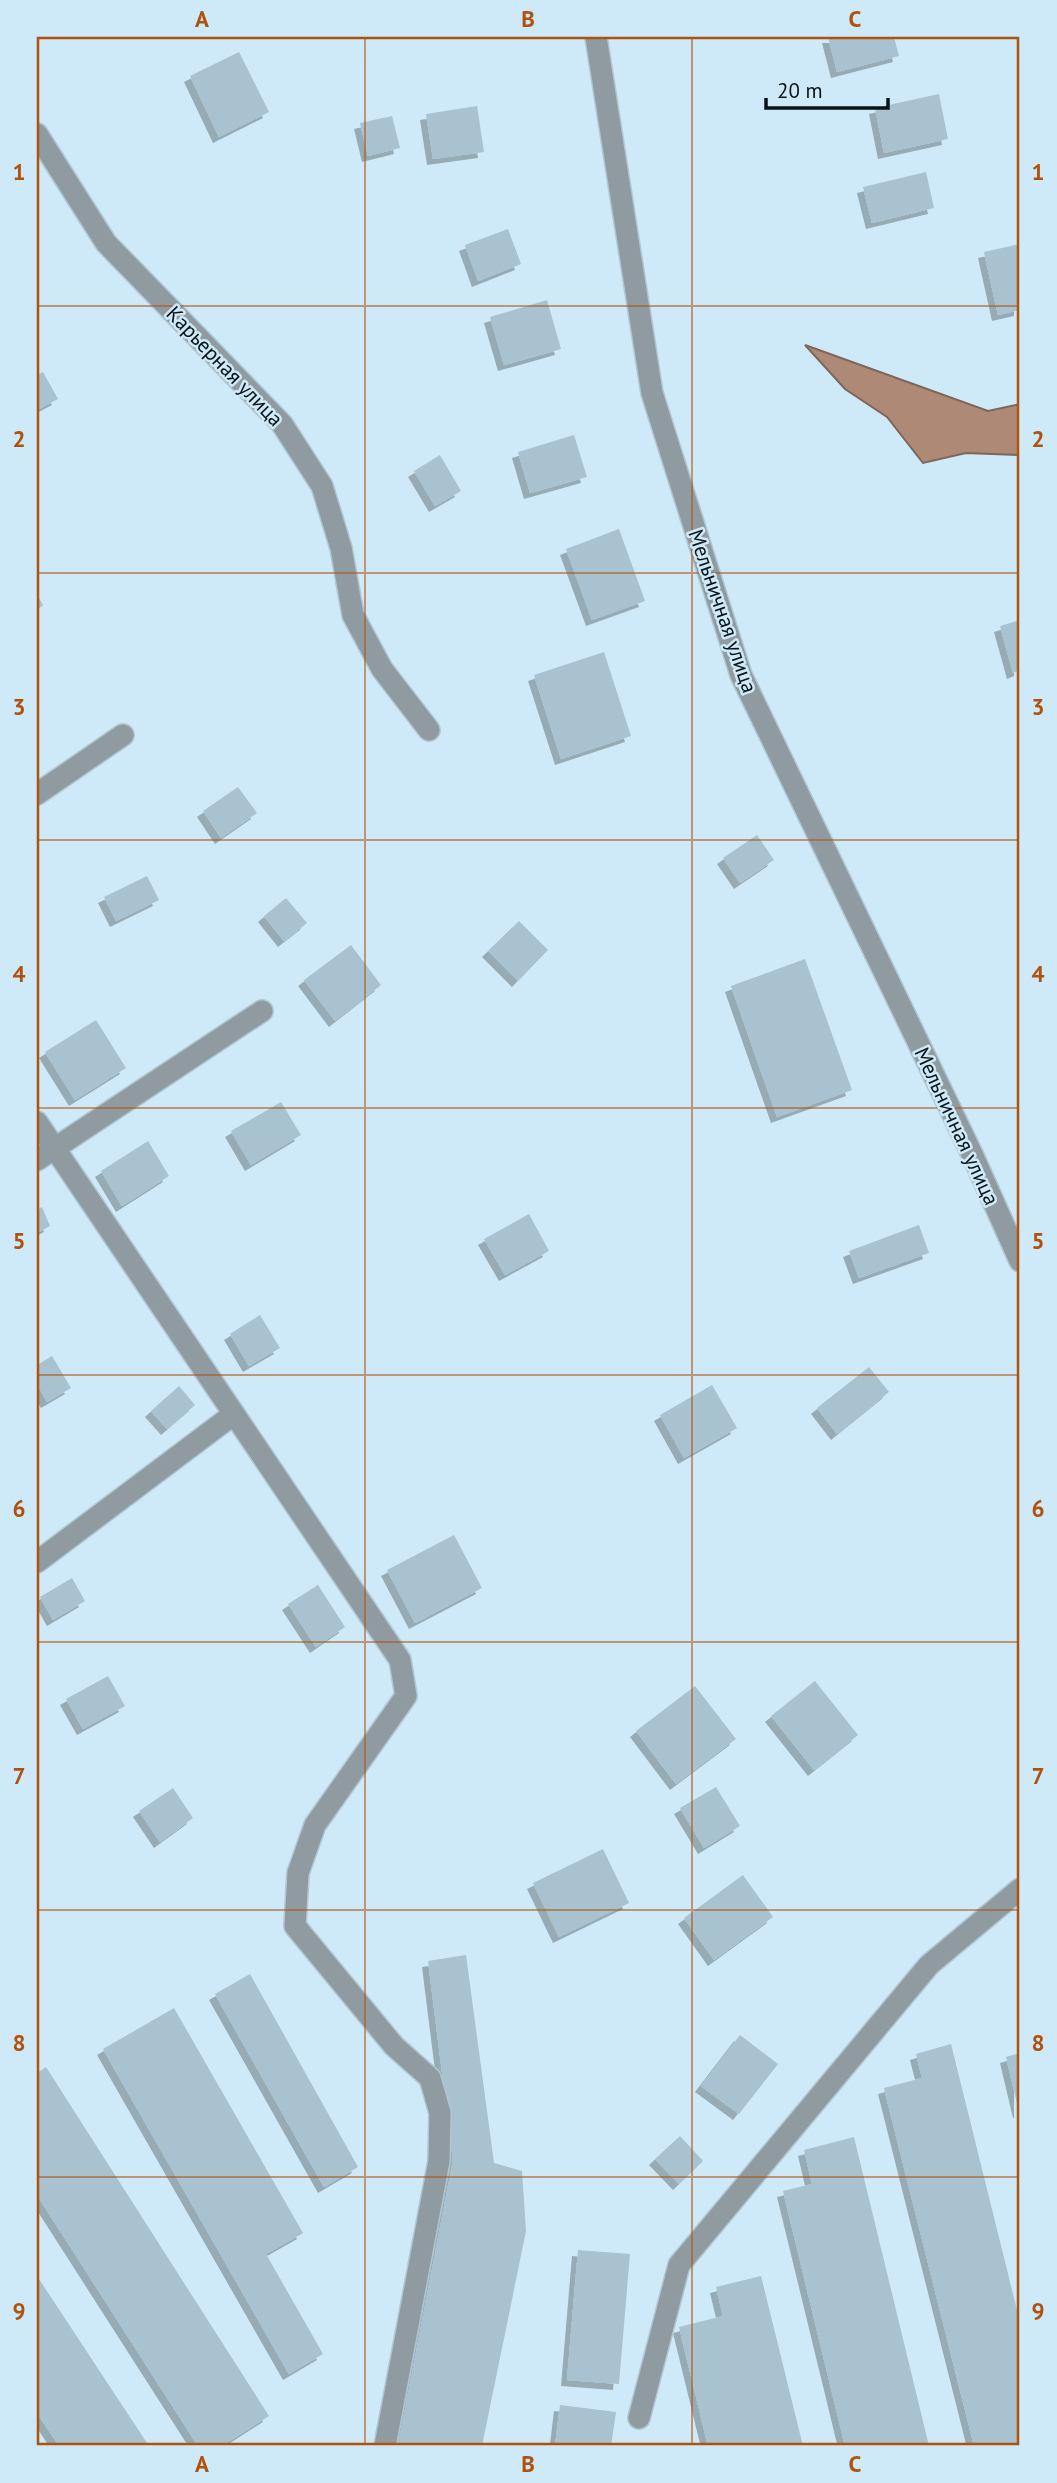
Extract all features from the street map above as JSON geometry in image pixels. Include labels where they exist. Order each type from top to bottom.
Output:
[{"type":"street","name":"Мельничная улица","points":[[596,37],[652,393],[741,675],[972,1154],[1020,1261]]},
{"type":"street","name":"Карьерная улица","points":[[37,135],[106,243],[282,424],[322,485],[341,548],[353,615],[382,669],[429,730]]},
{"type":"street","points":[[37,794],[122,734]]},
{"type":"street","points":[[37,1160],[262,1010]]},
{"type":"street","points":[[37,1122],[400,1660],[406,1696],[315,1825],[298,1873],[295,1926],[394,2046],[430,2078],[440,2113],[439,2161],[385,2446]]},
{"type":"street","points":[[37,1562],[234,1415]]},
{"type":"street","points":[[639,2418],[679,2265],[929,1965],[1020,1889]]},
{"type":"shaded area","points":[[805,345],[988,411],[1020,404],[1020,455],[966,453],[923,463],[887,417],[845,389]]},
{"type":"building","points":[[828,37],[894,37],[899,56],[837,72]]},
{"type":"building","points":[[239,52],[269,112],[219,137],[190,76]]},
{"type":"building","points":[[939,94],[948,139],[884,153],[875,108]]},
{"type":"building","points":[[477,106],[484,152],[433,159],[426,114]]},
{"type":"building","points":[[392,116],[400,148],[368,156],[360,123]]},
{"type":"building","points":[[926,172],[934,208],[872,223],[863,187]]},
{"type":"building","points":[[508,229],[521,264],[478,281],[465,245]]},
{"type":"building","points":[[1020,244],[1020,310],[998,315],[984,252]]},
{"type":"building","points":[[547,300],[561,349],[504,365],[490,317]]},
{"type":"building","points":[[43,372],[58,399],[37,410],[37,375]]},
{"type":"building","points":[[574,435],[587,477],[530,493],[518,452]]},
{"type":"building","points":[[440,455],[461,491],[435,506],[414,471]]},
{"type":"building","points":[[619,529],[645,601],[592,620],[566,549]]},
{"type":"building","points":[[37,595],[43,605],[37,610]]},
{"type":"building","points":[[1020,620],[1020,670],[1013,673],[1000,626]]},
{"type":"building","points":[[604,652],[631,736],[561,759],[534,675]]},
{"type":"building","points":[[238,787],[257,813],[221,838],[203,811]]},
{"type":"building","points":[[757,835],[774,860],[740,883],[723,858]]},
{"type":"building","points":[[147,876],[159,900],[116,921],[104,897]]},
{"type":"building","points":[[286,898],[307,923],[284,941],[264,916]]},
{"type":"building","points":[[519,921],[548,950],[518,981],[488,951]]},
{"type":"building","points":[[351,945],[381,985],[335,1021],[304,980]]},
{"type":"building","points":[[805,959],[852,1090],[777,1117],[731,986]]},
{"type":"building","points":[[96,1020],[126,1068],[75,1100],[45,1052]]},
{"type":"building","points":[[281,1102],[301,1135],[251,1165],[231,1131]]},
{"type":"building","points":[[148,1141],[169,1176],[122,1206],[101,1171]]},
{"type":"building","points":[[42,1207],[50,1226],[37,1233],[37,1210]]},
{"type":"building","points":[[529,1214],[549,1251],[505,1275],[484,1239]]},
{"type":"building","points":[[919,1225],[929,1253],[859,1278],[849,1251]]},
{"type":"building","points":[[260,1315],[280,1348],[249,1366],[230,1334]]},
{"type":"building","points":[[52,1356],[71,1388],[47,1402],[37,1384],[37,1365]]},
{"type":"building","points":[[869,1367],[889,1392],[837,1434],[817,1408]]},
{"type":"building","points":[[712,1385],[737,1428],[684,1458],[660,1415]]},
{"type":"building","points":[[179,1386],[195,1405],[167,1429],[151,1411]]},
{"type":"building","points":[[454,1535],[482,1588],[415,1623],[387,1570]]},
{"type":"building","points":[[72,1578],[85,1601],[53,1620],[40,1597]]},
{"type":"building","points":[[318,1585],[345,1627],[316,1647],[288,1604]]},
{"type":"building","points":[[108,1676],[125,1706],[83,1729],[66,1699]]},
{"type":"building","points":[[815,1681],[858,1735],[814,1770],[771,1716]]},
{"type":"building","points":[[695,1686],[736,1739],[676,1784],[636,1731]]},
{"type":"building","points":[[716,1787],[740,1826],[704,1848],[680,1808]]},
{"type":"building","points":[[173,1788],[193,1818],[160,1842],[139,1811]]},
{"type":"building","points":[[603,1849],[629,1903],[559,1937],[533,1883]]},
{"type":"building","points":[[743,1875],[773,1917],[714,1960],[684,1918]]},
{"type":"building","points":[[466,1955],[494,2163],[522,2171],[526,2231],[482,2446],[398,2446],[453,2160],[428,1961]]},
{"type":"building","points":[[250,1974],[358,2167],[324,2187],[215,1994]]},
{"type":"building","points":[[174,2008],[303,2233],[266,2254],[323,2354],[289,2374],[103,2049]]},
{"type":"building","points":[[740,2035],[778,2064],[739,2114],[701,2086]]},
{"type":"building","points":[[951,2044],[1020,2322],[1020,2446],[974,2446],[884,2088],[922,2078],[916,2054]]},
{"type":"building","points":[[1020,2053],[1020,2112],[1019,2112],[1006,2057]]},
{"type":"building","points":[[46,2067],[269,2416],[222,2446],[198,2446],[37,2195],[37,2073]]},
{"type":"building","points":[[680,2136],[703,2161],[679,2184],[655,2159]]},
{"type":"building","points":[[854,2137],[929,2446],[845,2446],[783,2191],[812,2184],[804,2150]]},
{"type":"building","points":[[578,2250],[630,2254],[619,2384],[567,2380]]},
{"type":"building","points":[[37,2276],[149,2446],[59,2446],[37,2413]]},
{"type":"building","points":[[761,2276],[803,2446],[708,2446],[679,2327],[723,2316],[716,2287]]},
{"type":"building","points":[[560,2405],[616,2412],[611,2446],[555,2446]]}]
